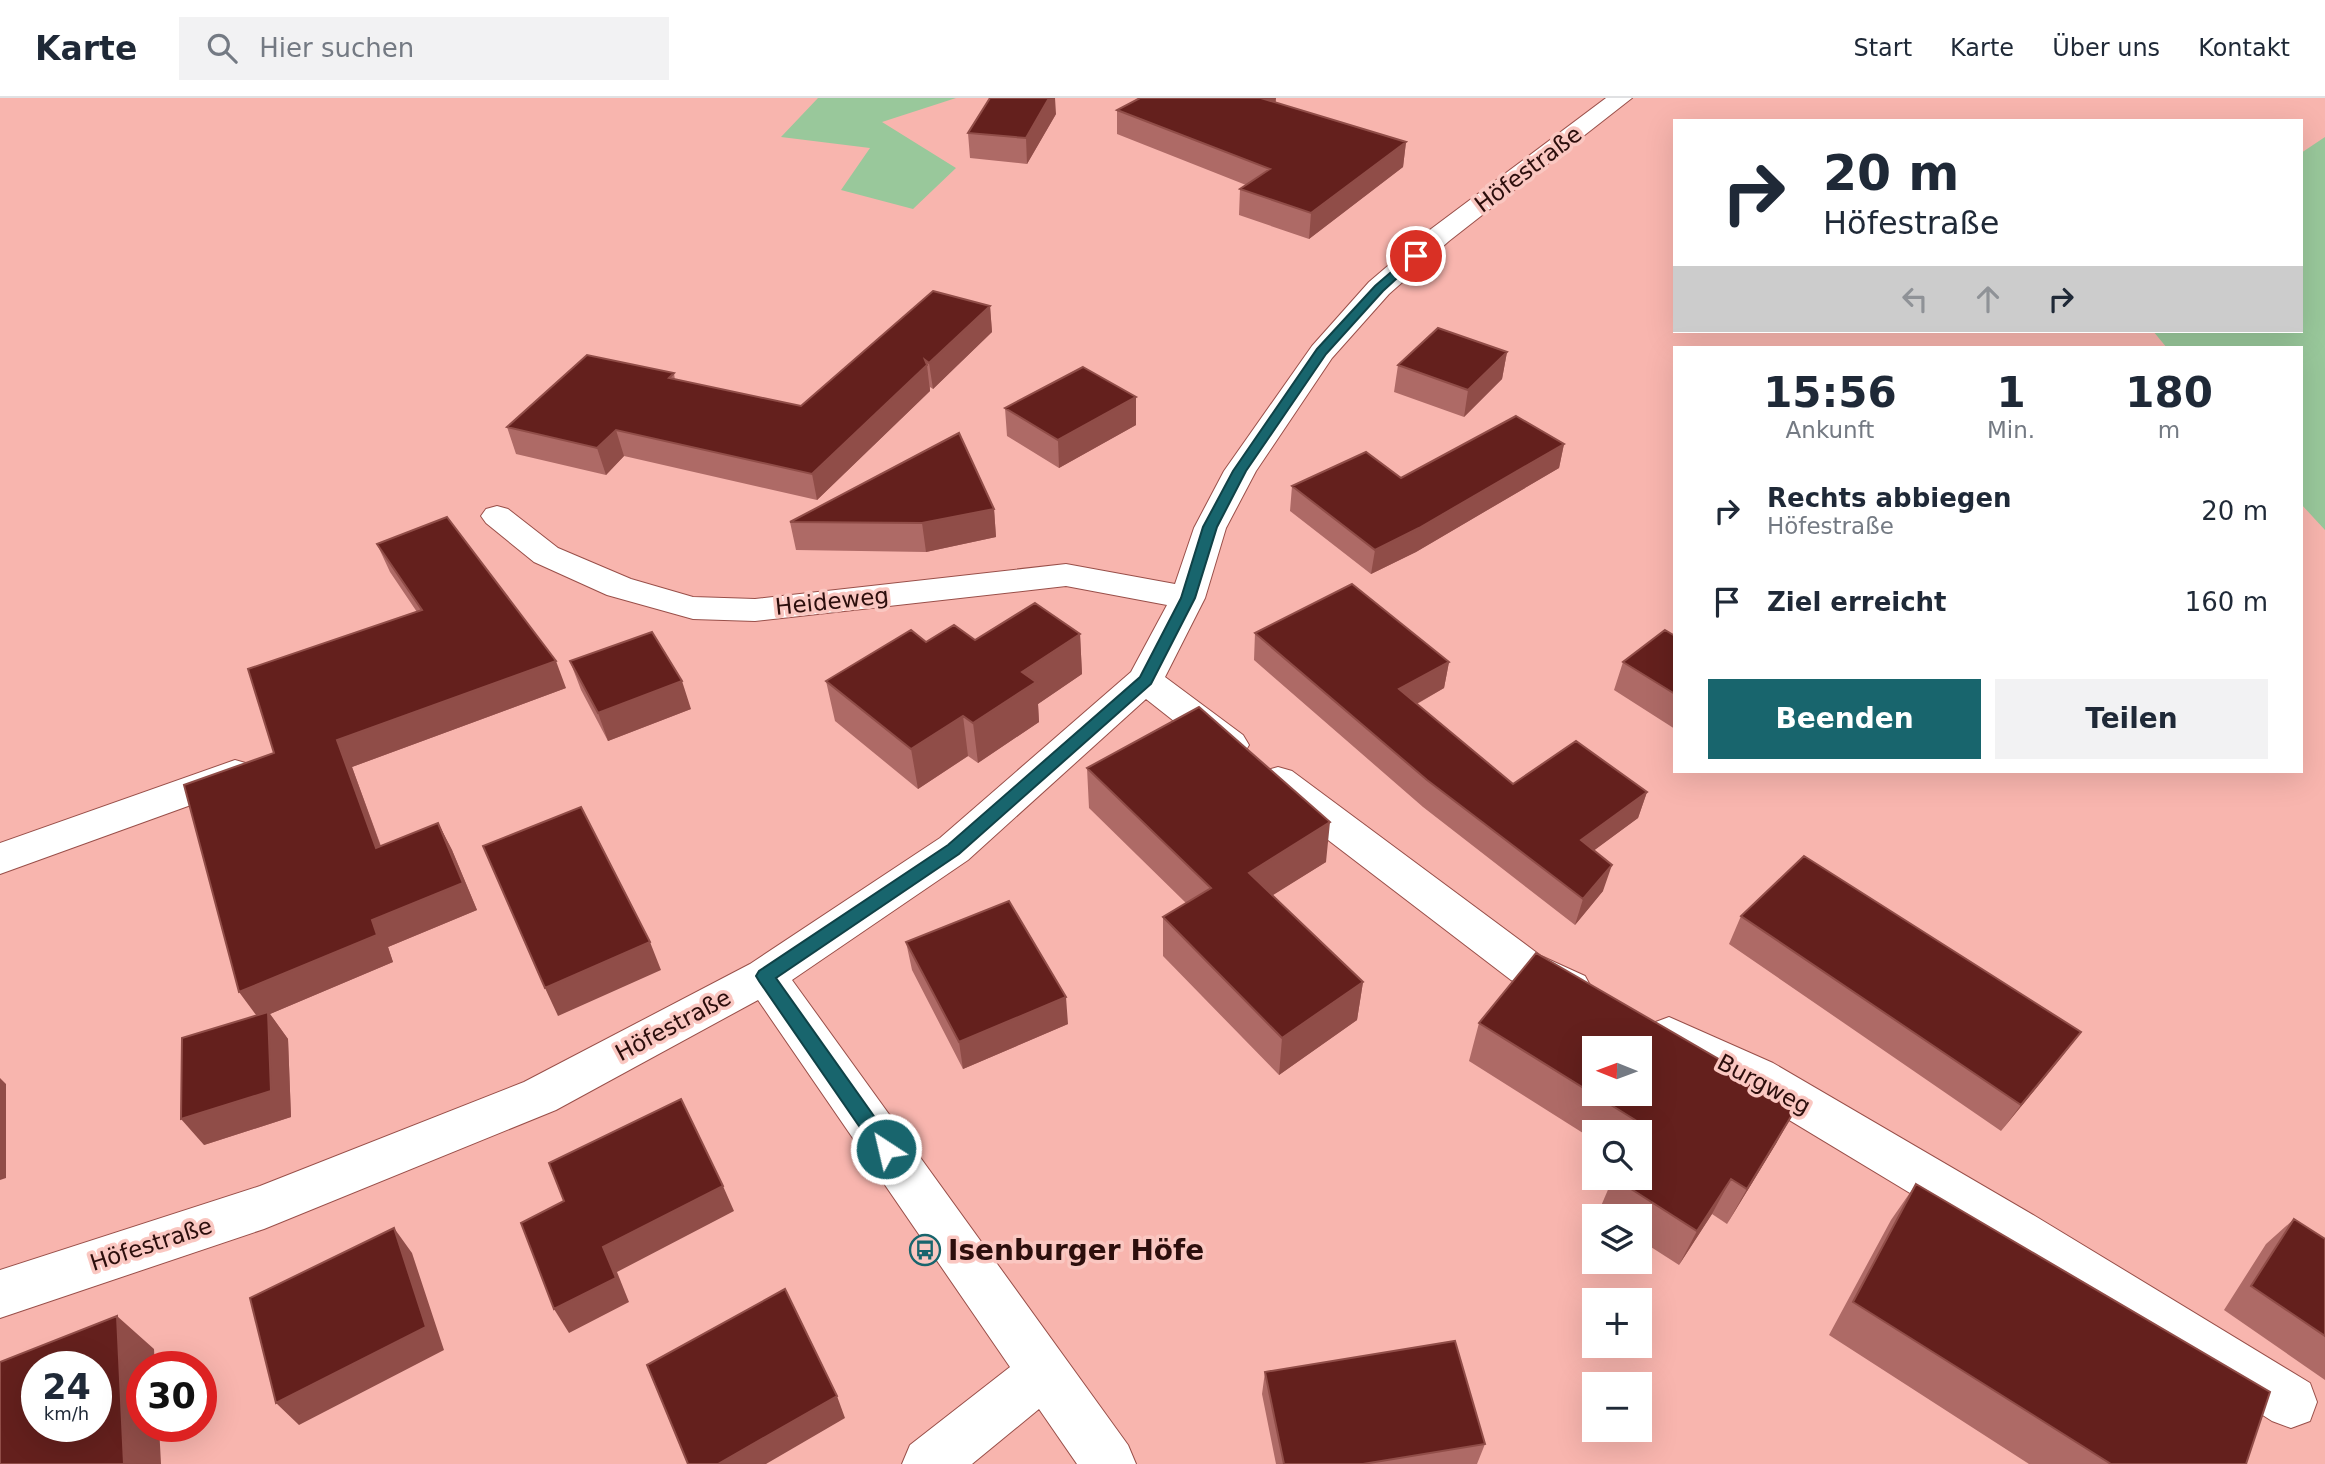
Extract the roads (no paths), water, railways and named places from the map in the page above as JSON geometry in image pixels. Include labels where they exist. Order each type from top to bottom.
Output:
[{"type":"street","name":"Höfestraße","points":[[0,1294],[264,1207],[540,1096],[765,976],[954,849],[1145,680],[1188,598],[1210,527],[1240,471],[1322,352],[1379,288],[1440,235],[1621,98]]},
{"type":"street","name":"Heideweg","points":[[497,516],[546,555],[618,587],[693,608],[755,610],[1066,575],[1188,598]]},
{"type":"street","name":"Burgweg","points":[[1145,680],[1526,968],[1757,1077],[2018,1231],[2291,1402]]},
{"type":"street","points":[[0,859],[243,771]]},
{"type":"street","points":[[765,976],[1109,1464]]},
{"type":"street","points":[[929,1464],[1043,1373]]},
{"type":"place","name":"Isenburger Höfe","points":[[925,1250]]}]
